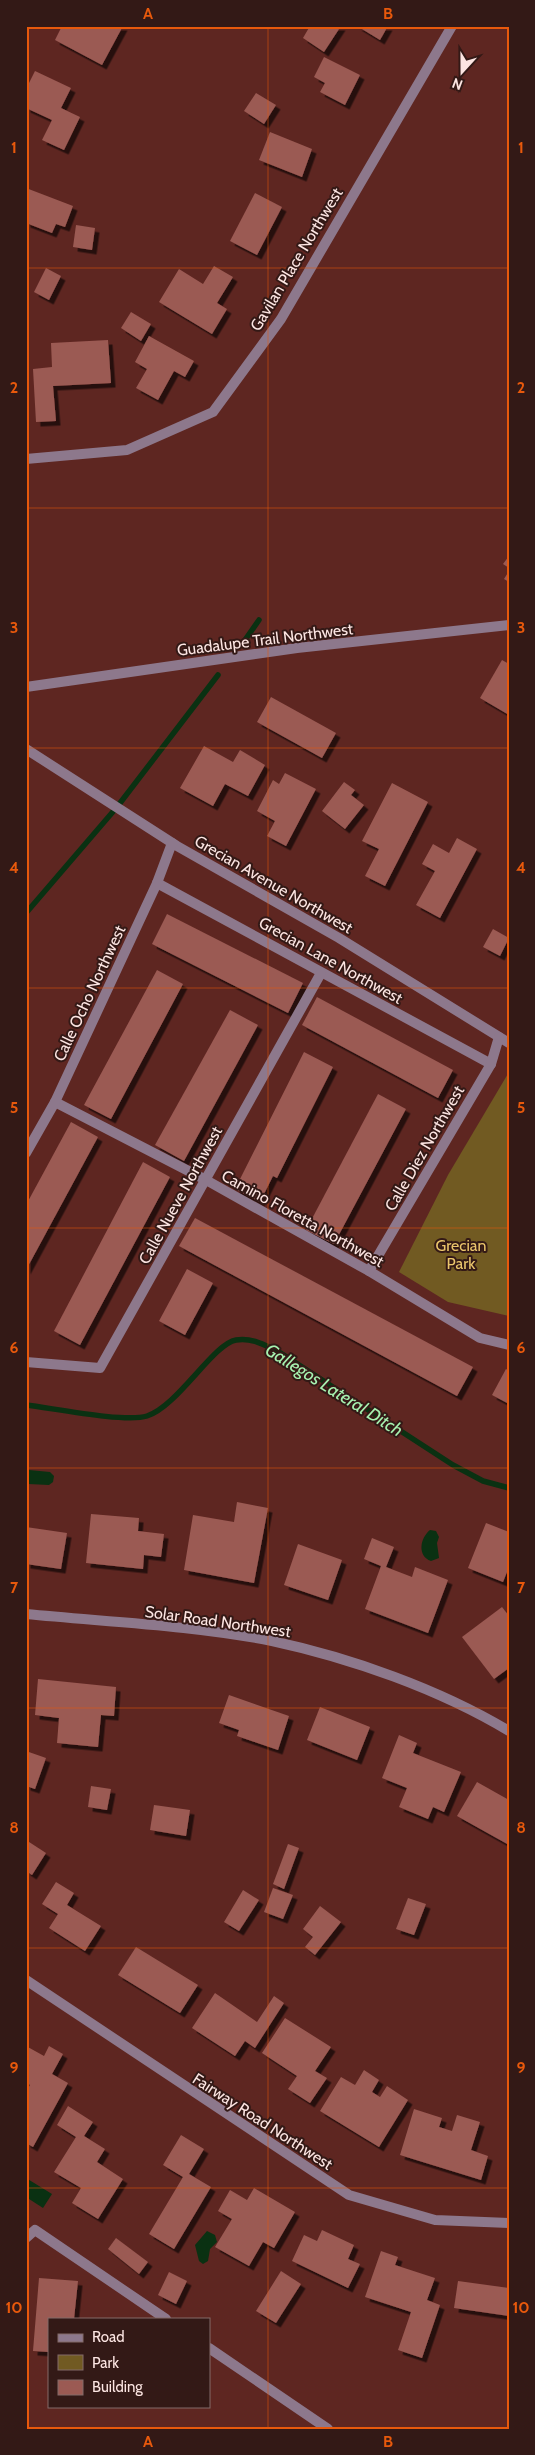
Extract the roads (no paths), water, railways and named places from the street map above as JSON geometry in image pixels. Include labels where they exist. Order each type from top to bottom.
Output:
[{"type":"street","name":"Gavilan Place Northwest","points":[[26,459],[127,450],[213,412],[281,318],[452,26]]},
{"type":"street","name":"Guadalupe Trail Northwest","points":[[26,687],[296,648],[509,625]]},
{"type":"street","name":"Grecian Avenue Northwest","points":[[26,749],[172,843],[339,938],[509,1043]]},
{"type":"street","name":"Calle Ocho Northwest","points":[[26,1153],[56,1102],[157,882],[172,843]]},
{"type":"street","name":"Grecian Lane Northwest","points":[[157,882],[490,1064]]},
{"type":"street","name":"Calle Nueve Northwest","points":[[26,1362],[100,1368],[321,972]]},
{"type":"street","name":"Calle Diez Northwest","points":[[369,1271],[490,1064],[499,1037]]},
{"type":"street","name":"Camino Floretta Northwest","points":[[56,1102],[206,1180],[369,1271],[480,1338],[509,1345]]},
{"type":"street","name":"Solar Road Northwest","points":[[26,1614],[194,1629],[272,1641],[355,1664],[438,1695],[509,1731]]},
{"type":"street","name":"Fairway Road Northwest","points":[[26,1980],[349,2195],[435,2220],[509,2223]]},
{"type":"street","points":[[26,2238],[35,2230],[165,2318]]},
{"type":"street","points":[[210,2349],[328,2429]]},
{"type":"waterway","points":[[245,640],[259,620]]},
{"type":"waterway","points":[[26,913],[117,807],[218,675]]},
{"type":"waterway","name":"Gallegos Lateral Ditch","points":[[26,1405],[122,1418],[147,1416],[159,1410],[171,1400],[227,1344],[236,1340],[248,1340],[279,1352],[453,1465],[483,1481],[509,1488]]},
{"type":"park label","name":"Grecian Park","points":[[461,1254]]}]
